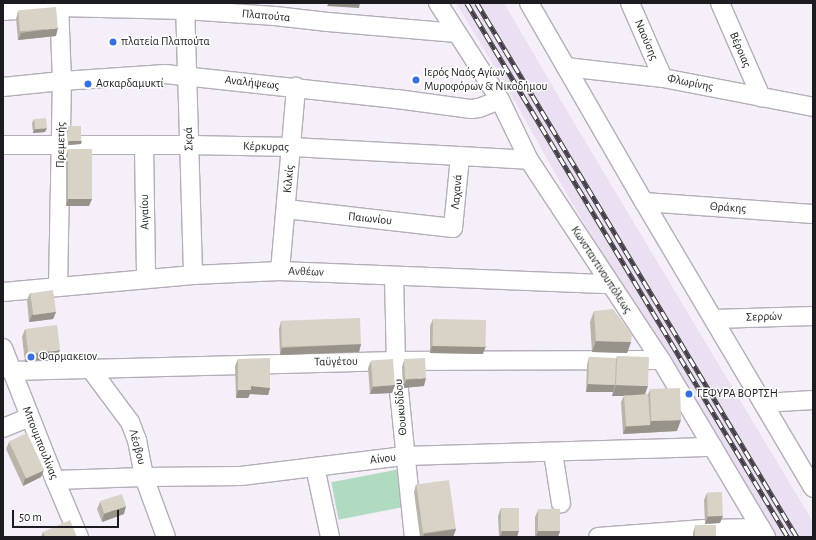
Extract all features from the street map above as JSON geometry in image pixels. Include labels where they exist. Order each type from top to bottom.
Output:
[{"type":"street","name":"Κωνσταντινουπόλεως","points":[[438,3],[500,100],[529,160],[661,360],[764,533]]},
{"type":"street","points":[[529,3],[644,202],[813,488]]},
{"type":"street","name":"Ναούσης","points":[[630,3],[663,78]]},
{"type":"street","name":"Βέροιας","points":[[720,3],[760,97]]},
{"type":"street","name":"Πλαπούτα","points":[[3,11],[59,5],[274,9],[328,22],[457,33]]},
{"type":"street","name":"Πρεμετής","points":[[58,287],[62,81],[59,5]]},
{"type":"street","name":"Σκρά","points":[[185,7],[193,275]]},
{"type":"street","name":"Φλωρίνης","points":[[566,68],[663,78],[813,107]]},
{"type":"street","name":"Αναλήψεως","points":[[3,87],[149,74],[187,76],[296,87],[471,109],[500,100]]},
{"type":"street","name":"Κιλκίς","points":[[280,271],[292,147],[296,87]]},
{"type":"street","name":"Κέρκυρας","points":[[3,145],[189,145],[292,147],[529,160]]},
{"type":"street","name":"Αιγαίου","points":[[144,145],[146,279]]},
{"type":"street","name":"Λαχανά","points":[[453,228],[460,156]]},
{"type":"street","name":"Θράκης","points":[[644,202],[813,214]]},
{"type":"street","name":"Παιωνίου","points":[[286,209],[453,228]]},
{"type":"street","name":"Ανθέων","points":[[3,292],[193,275],[280,271],[610,284]]},
{"type":"street","name":"Θουκυδίδου","points":[[394,276],[396,361],[414,537]]},
{"type":"street","name":"Σερρών","points":[[714,319],[813,316]]},
{"type":"street","name":"Μπουμπουλίνας","points":[[3,348],[54,480],[79,537]]},
{"type":"street","name":"Ταϋγέτου","points":[[11,371],[89,367],[396,361],[661,360]]},
{"type":"street","name":"Λέσβου","points":[[89,367],[130,422],[137,440],[144,477],[166,537]]},
{"type":"street","points":[[763,403],[813,400]]},
{"type":"street","points":[[3,428],[30,417]]},
{"type":"street","name":"Αίνου","points":[[54,480],[241,476],[405,456],[554,453],[713,447]]},
{"type":"street","points":[[554,453],[561,503]]},
{"type":"street","points":[[315,467],[330,537]]},
{"type":"street","points":[[598,537],[704,530],[764,533]]},
{"type":"shaded area","points":[[456,3],[504,3],[813,522],[813,537],[772,537],[568,196],[505,84]]},
{"type":"green space","points":[[400,469],[407,506],[339,520],[331,482]]},
{"type":"building","points":[[56,7],[58,28],[20,31],[18,10]]},
{"type":"building","points":[[46,118],[47,128],[35,129],[34,119]]},
{"type":"building","points":[[68,126],[81,126],[81,141],[68,141]]},
{"type":"building","points":[[68,149],[92,149],[92,199],[68,199]]},
{"type":"building","points":[[53,290],[56,312],[33,315],[30,293]]},
{"type":"building","points":[[613,309],[632,335],[631,342],[596,341],[594,311]]},
{"type":"building","points":[[360,318],[361,344],[282,347],[281,321]]},
{"type":"building","points":[[433,319],[486,320],[486,347],[433,346]]},
{"type":"building","points":[[57,325],[60,350],[28,354],[25,329]]},
{"type":"building","points":[[617,356],[649,357],[648,386],[616,385]]},
{"type":"building","points":[[589,357],[616,358],[615,385],[588,384]]},
{"type":"building","points":[[270,358],[270,388],[251,386],[251,390],[238,390],[238,359]]},
{"type":"building","points":[[425,358],[426,378],[405,379],[404,359]]},
{"type":"building","points":[[393,359],[395,385],[373,386],[371,361]]},
{"type":"building","points":[[680,388],[681,420],[651,421],[650,389]]},
{"type":"building","points":[[648,394],[650,425],[626,427],[624,396]]},
{"type":"building","points":[[27,433],[44,470],[26,479],[9,441]]},
{"type":"building","points":[[449,480],[456,529],[423,533],[416,485]]},
{"type":"building","points":[[722,492],[723,516],[708,517],[707,493]]},
{"type":"building","points":[[122,494],[126,506],[104,513],[100,501]]},
{"type":"building","points":[[501,508],[519,508],[519,531],[501,531]]},
{"type":"building","points":[[538,509],[560,509],[560,531],[538,531]]},
{"type":"building","points":[[70,520],[77,537],[45,537],[43,532]]},
{"type":"building","points":[[695,525],[716,525],[716,537],[695,537]]},
{"type":"railway","points":[[467,3],[788,537]]},
{"type":"railway","points":[[477,3],[797,537]]},
{"type":"place","name":"πλατεία Πλαπούτα","points":[[113,42]]},
{"type":"place","name":"Ιερός Ναός Αγίων Μυροφόρων & Νικοδήμου","points":[[416,80]]},
{"type":"place","name":"Ασκαρδαμυκτί","points":[[88,84]]},
{"type":"place","name":"Φαρμακειον","points":[[31,357]]},
{"type":"place","name":"ΓΕΦΥΡΑ ΒΟΡΤΣΗ","points":[[689,394]]}]
